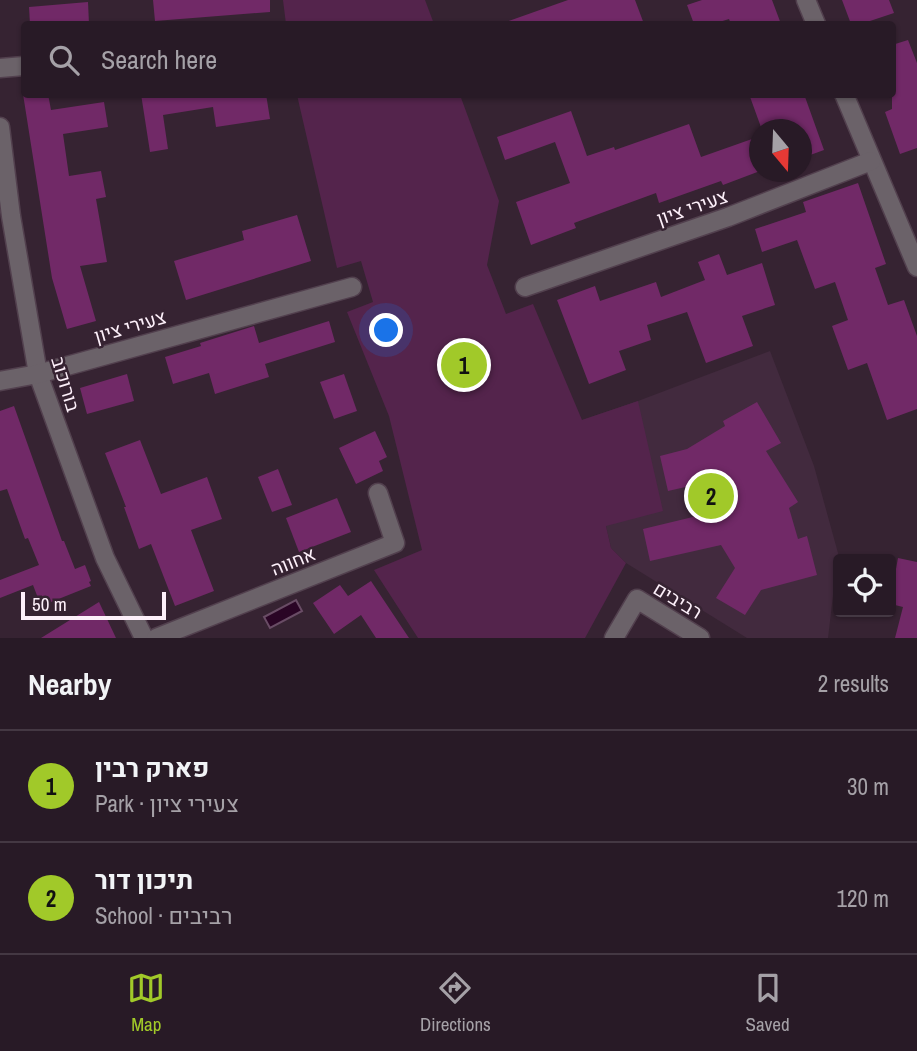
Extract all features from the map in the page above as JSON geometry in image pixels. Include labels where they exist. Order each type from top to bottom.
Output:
[{"type":"street","points":[[806,0],[815,21]]},
{"type":"street","points":[[0,68],[21,66]]},
{"type":"street","points":[[846,98],[917,267]]},
{"type":"street","name":"בורוכוב","points":[[0,127],[11,216],[38,374],[105,558],[144,638]]},
{"type":"street","name":"צעירי ציון","points":[[525,288],[728,217],[871,161]]},
{"type":"street","name":"צעירי ציון","points":[[0,381],[38,374],[352,287]]},
{"type":"street","name":"אחווה","points":[[156,638],[395,543],[378,493]]},
{"type":"street","name":"רביבים","points":[[614,638],[637,599],[700,638]]},
{"type":"shaded area","points":[[283,0],[425,0],[433,21],[286,21]]},
{"type":"shaded area","points":[[298,98],[461,98],[499,201],[487,265],[506,314],[533,304],[582,420],[638,401],[663,511],[606,526],[611,548],[626,563],[585,638],[418,638],[374,570],[422,550],[389,416],[347,312],[373,302],[361,261],[337,268]]},
{"type":"shaded area","points":[[770,351],[814,466],[838,553],[833,554],[833,596],[828,638],[747,638],[626,563],[611,548],[582,420]]},
{"type":"shaded area","points":[[296,600],[302,611],[270,628],[264,617]]},
{"type":"building","points":[[153,0],[270,0],[270,12],[155,21]]},
{"type":"building","points":[[568,0],[635,0],[643,21],[509,21]]},
{"type":"building","points":[[702,0],[772,0],[780,21],[693,21],[687,5]]},
{"type":"building","points":[[842,0],[889,0],[894,13],[870,21],[850,21]]},
{"type":"building","points":[[88,2],[89,21],[30,21],[29,7]]},
{"type":"building","points":[[908,40],[917,63],[917,148],[900,154],[885,112],[892,109],[892,98],[896,98],[896,44]]},
{"type":"building","points":[[24,98],[49,98],[51,110],[104,102],[108,127],[63,134],[69,176],[101,171],[106,197],[96,199],[107,262],[80,266],[96,321],[67,329],[52,278]]},
{"type":"building","points":[[142,98],[267,98],[270,119],[216,127],[213,107],[163,115],[168,149],[150,152]]},
{"type":"building","points":[[750,98],[805,98],[824,150],[812,154],[812,119],[758,119]]},
{"type":"building","points":[[571,111],[587,156],[614,147],[615,150],[689,124],[701,157],[749,140],[749,175],[723,185],[721,181],[659,203],[656,193],[574,223],[576,228],[531,245],[516,202],[570,183],[555,142],[505,160],[497,137]]},
{"type":"building","points":[[858,183],[886,264],[875,268],[888,305],[904,300],[917,336],[917,409],[887,420],[867,363],[848,370],[832,326],[848,320],[835,282],[815,289],[797,240],[762,252],[755,229],[806,212],[803,202]]},
{"type":"building","points":[[297,215],[311,261],[186,300],[174,261],[244,240],[242,231]]},
{"type":"building","points":[[719,254],[727,275],[762,263],[775,305],[742,316],[753,346],[706,363],[687,312],[647,325],[651,340],[619,351],[626,370],[589,384],[557,300],[595,286],[600,301],[656,282],[661,297],[705,280],[698,262]]},
{"type":"building","points":[[329,321],[335,342],[265,364],[269,377],[215,394],[209,373],[173,384],[165,357],[254,326],[259,343]]},
{"type":"building","points":[[127,374],[134,401],[87,414],[80,388]]},
{"type":"building","points":[[344,374],[357,411],[334,419],[320,382]]},
{"type":"building","points":[[757,402],[781,443],[766,451],[798,502],[789,508],[798,539],[807,536],[817,575],[761,590],[745,615],[716,598],[735,568],[721,545],[650,561],[643,529],[697,516],[690,486],[668,491],[660,456],[687,449],[725,426],[723,421]]},
{"type":"building","points":[[14,406],[62,541],[75,569],[85,565],[91,581],[91,586],[41,606],[33,585],[0,598],[0,580],[39,565],[28,538],[25,539],[7,489],[0,491],[0,411]]},
{"type":"building","points":[[375,431],[387,457],[379,461],[383,471],[356,484],[339,448]]},
{"type":"building","points":[[140,440],[161,494],[207,477],[222,519],[191,530],[214,591],[175,606],[151,544],[139,549],[105,453]]},
{"type":"building","points":[[278,469],[292,505],[272,512],[258,477]]},
{"type":"building","points":[[337,498],[351,532],[299,552],[286,518]]},
{"type":"building","points":[[898,558],[917,562],[917,638],[895,638],[903,607],[896,605]]},
{"type":"building","points":[[371,581],[409,638],[376,638],[361,615],[334,634],[313,603],[340,585],[348,596]]},
{"type":"building","points":[[99,602],[116,638],[41,638]]},
{"type":"place","name":"פארק רבין","points":[[464,365]]},
{"type":"place","name":"תיכון דור","points":[[711,496]]}]
